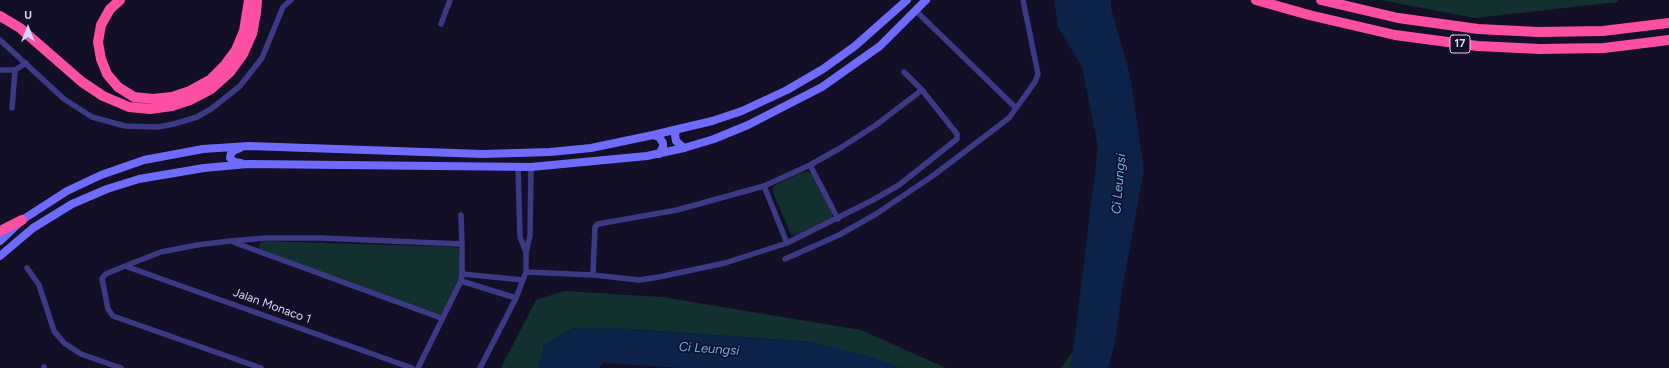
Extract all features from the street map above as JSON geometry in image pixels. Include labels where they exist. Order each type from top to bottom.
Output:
[{"type":"highway","points":[[120,0],[110,9],[101,25],[98,42],[101,59],[107,74],[118,87],[134,96],[153,99],[172,97],[190,91],[210,80],[225,65],[236,50],[244,31],[249,0]]},
{"type":"highway","points":[[0,16],[20,28],[82,82],[103,96],[129,107],[150,109],[172,106],[190,100],[211,89],[230,72],[243,54],[252,34],[257,0]]},
{"type":"highway","name":"17","points":[[1256,0],[1309,15],[1395,35],[1478,46],[1540,49],[1604,48],[1669,40]]},
{"type":"highway","name":"17","points":[[1321,0],[1398,18],[1486,30],[1538,32],[1603,31],[1669,23]]},
{"type":"highway","points":[[0,232],[22,220]]},
{"type":"street","points":[[0,40],[26,62],[64,99],[92,117],[125,126],[158,127],[174,124],[197,116],[211,109],[240,86],[251,74],[262,58],[280,12],[291,0]]},
{"type":"street","points":[[441,24],[450,0]]},
{"type":"street","points":[[0,241],[22,220],[67,191],[101,175],[144,160],[203,149],[249,146],[483,154],[550,152],[590,148],[712,121],[742,111],[787,90],[823,69],[855,46],[907,0]]},
{"type":"street","points":[[0,256],[32,228],[72,204],[107,189],[139,179],[204,168],[248,164],[531,168],[659,154],[684,148],[714,139],[748,125],[822,87],[880,46],[926,0]]},
{"type":"street","points":[[785,259],[820,244],[876,214],[934,174],[1008,118],[1035,82],[1038,74],[1023,0]]},
{"type":"street","points":[[916,11],[1016,108]]},
{"type":"street","points":[[0,70],[15,70],[26,62]]},
{"type":"street","points":[[12,108],[15,70]]},
{"type":"street","points":[[526,272],[593,275],[647,280],[725,263],[787,243],[838,219],[898,185],[957,139],[956,134],[922,90],[904,72]]},
{"type":"street","points":[[593,275],[595,227],[598,224],[684,209],[764,186],[810,165],[876,125],[922,90]]},
{"type":"street","points":[[676,130],[676,141],[684,148]]},
{"type":"street","points":[[653,135],[659,137],[663,143],[663,147],[659,154]]},
{"type":"street","points":[[248,164],[234,162],[230,158],[231,153],[235,150],[249,146]]},
{"type":"street","points":[[810,165],[838,219]]},
{"type":"street","points":[[518,168],[520,237],[526,252]]},
{"type":"street","points":[[480,368],[516,298],[526,272],[526,252],[530,236],[531,168]]},
{"type":"street","points":[[764,186],[787,243]]},
{"type":"street","points":[[519,211],[531,210]]},
{"type":"street","points":[[418,368],[461,278],[461,215]]},
{"type":"street","points":[[261,368],[113,316],[108,309],[102,279],[106,274],[161,252],[230,240],[320,238],[462,244]]},
{"type":"street","points":[[230,240],[441,318]]},
{"type":"street","name":"Jalan Monaco 1","points":[[125,266],[412,368]]},
{"type":"street","points":[[27,268],[39,285],[54,331],[64,343],[81,354],[121,368]]},
{"type":"street","points":[[461,278],[523,280]]},
{"type":"street","points":[[461,278],[516,298]]},
{"type":"green space","points":[[1380,0],[1618,0],[1618,2],[1475,18]]},
{"type":"green space","points":[[803,172],[809,172],[813,175],[832,213],[832,218],[796,235],[791,234],[774,195],[773,189],[775,185]]},
{"type":"green space","points":[[265,241],[454,247],[458,248],[461,252],[460,281],[444,312],[440,315],[260,251],[260,243]]},
{"type":"green space","points":[[564,291],[662,297],[861,330],[946,368],[895,368],[811,342],[629,329],[574,328],[544,345],[539,368],[501,368],[536,300]]},
{"type":"green space","points":[[1073,351],[1071,368],[1061,368]]},
{"type":"water","name":"Ci Leungsi","points":[[1054,0],[1111,0],[1111,8],[1130,75],[1144,170],[1123,284],[1115,342],[1108,368],[1071,368],[1098,147],[1082,67],[1058,27]]},
{"type":"water","name":"Ci Leungsi","points":[[574,328],[629,329],[811,342],[868,356],[901,368],[680,368],[603,363],[599,368],[539,368],[544,345]]}]
